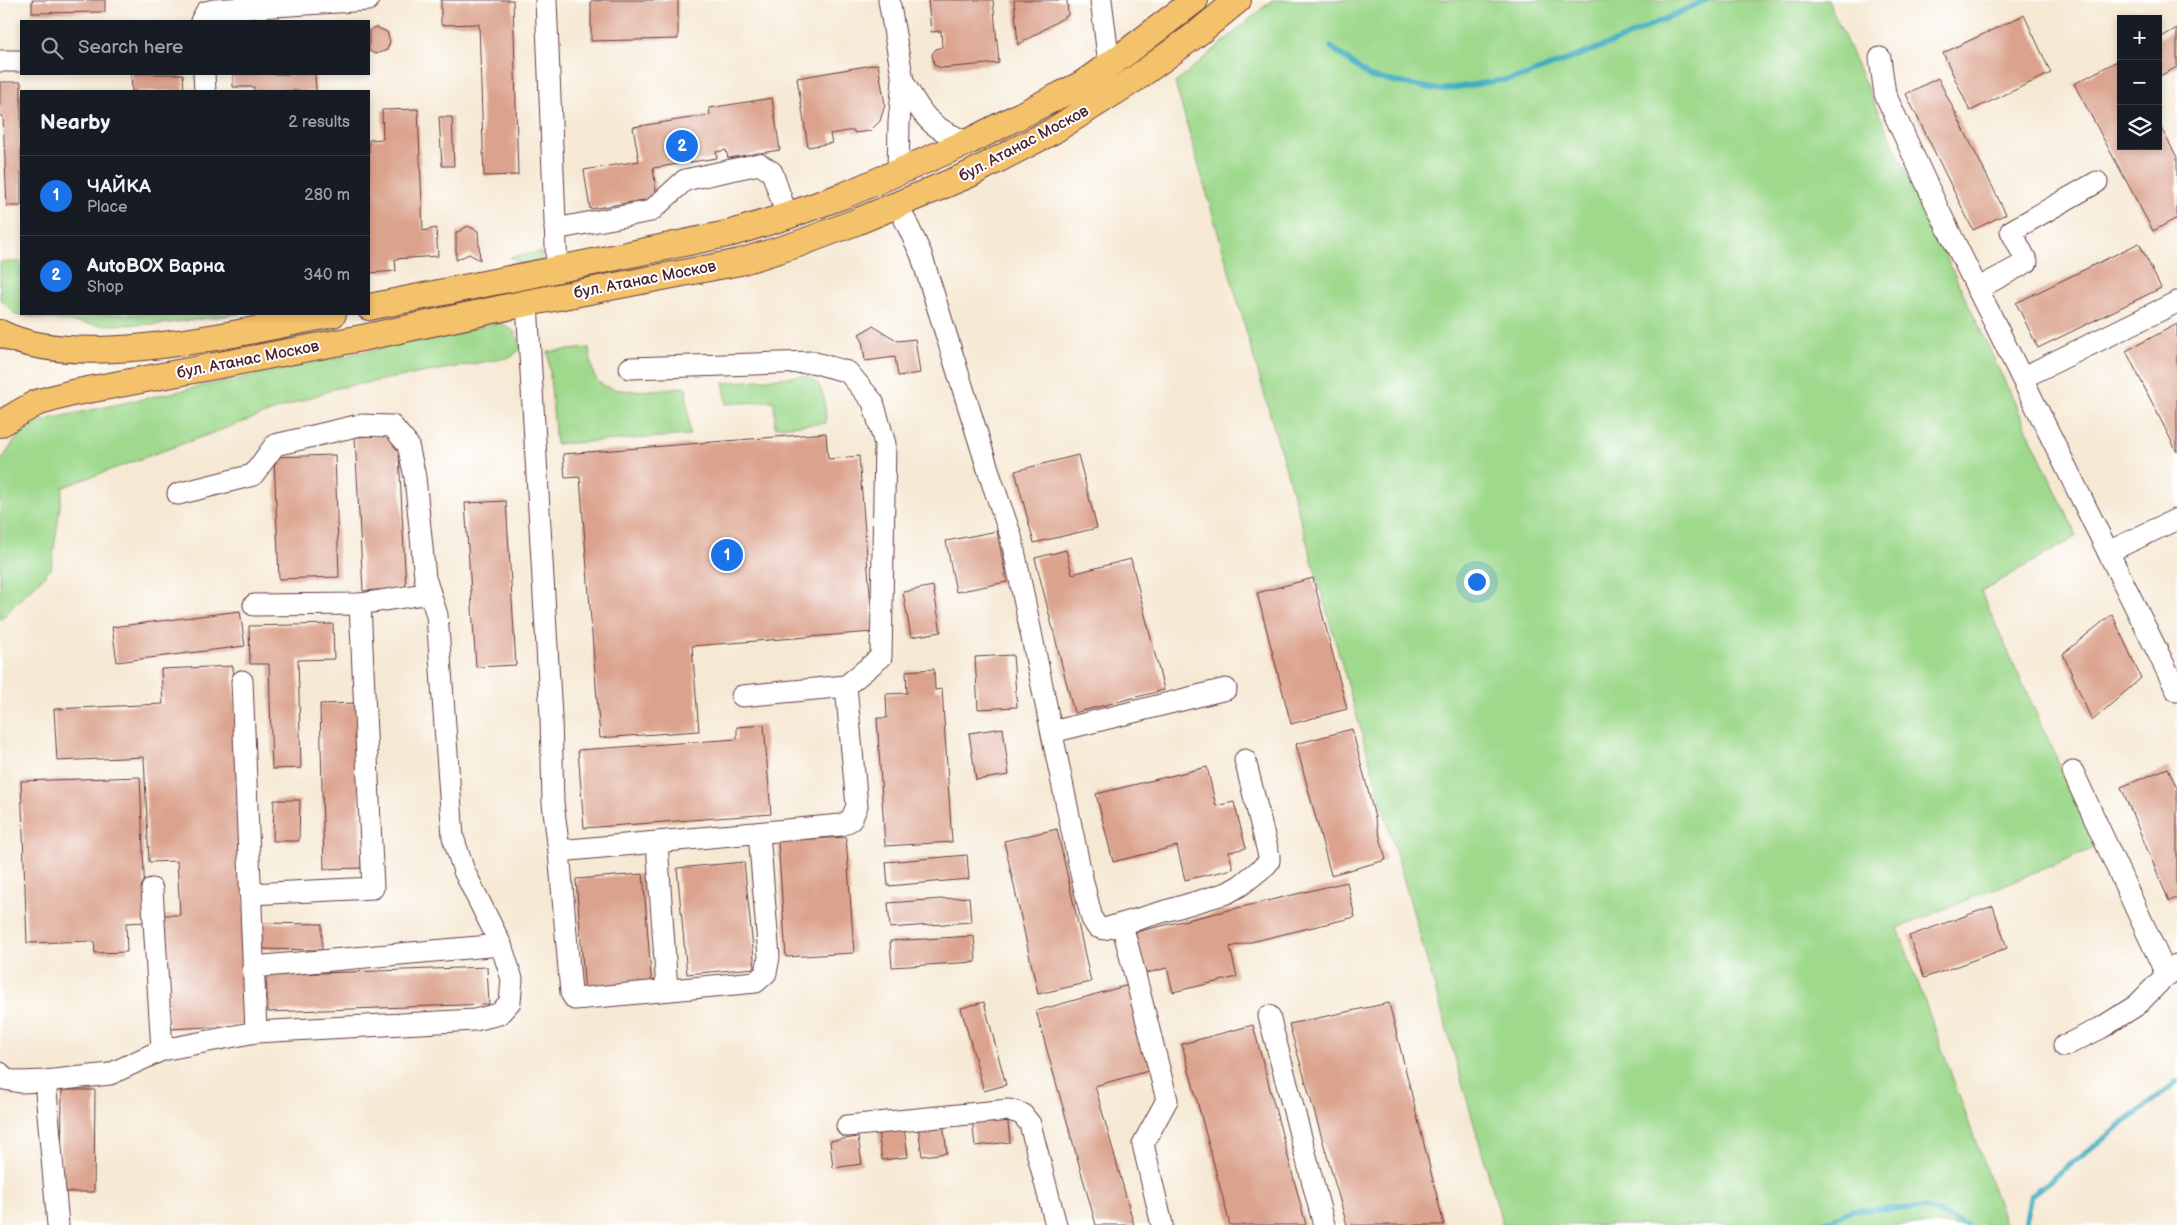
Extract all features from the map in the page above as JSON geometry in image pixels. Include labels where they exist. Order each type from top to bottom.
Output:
[{"type":"main road","name":"бул. Атанас Москов","points":[[370,307],[732,233],[787,216],[968,142],[1082,84],[1195,0]]},
{"type":"main road","name":"бул. Атанас Москов","points":[[0,424],[36,403],[72,393],[362,338],[527,303],[740,262],[798,244],[968,175],[1053,131],[1135,79],[1198,33],[1238,0]]},
{"type":"main road","points":[[527,303],[547,294],[550,286],[545,279],[531,274]]},
{"type":"main road","name":"бул. Атанас Москов","points":[[0,333],[14,340],[40,346],[79,349],[139,347],[217,337],[327,315]]},
{"type":"street","points":[[202,20],[206,12],[214,10],[368,0]]},
{"type":"street","points":[[546,0],[557,270]]},
{"type":"street","points":[[889,0],[903,81],[898,122],[898,172]]},
{"type":"street","points":[[1101,0],[1109,64]]},
{"type":"street","points":[[1880,58],[1885,94],[1940,213],[2177,691]]},
{"type":"street","points":[[0,62],[20,61]]},
{"type":"street","points":[[204,75],[206,90]]},
{"type":"street","points":[[903,81],[918,108],[932,124],[946,135],[968,142]]},
{"type":"street","points":[[555,229],[651,211],[685,180],[759,164],[772,172],[787,216]]},
{"type":"street","points":[[1977,288],[2027,262],[2011,231],[2097,182]]},
{"type":"street","points":[[898,205],[921,254],[992,482],[1012,536],[1092,920],[1097,927],[1104,929],[1227,893],[1241,885],[1269,861],[1245,760]]},
{"type":"street","points":[[2022,378],[2177,302]]},
{"type":"street","points":[[527,303],[550,706],[553,802],[571,993],[575,999],[756,982],[766,973],[769,957],[759,833]]},
{"type":"street","points":[[630,368],[812,362],[848,372],[873,402],[885,444],[881,657],[846,686],[742,696]]},
{"type":"street","points":[[0,1073],[4,1078],[20,1082],[45,1082],[110,1074],[162,1050],[256,1032],[475,1020],[499,1014],[510,1002],[512,979],[501,944],[464,871],[453,837],[437,615],[425,578],[415,477],[408,445],[392,426],[360,425],[275,445],[253,475],[178,494]]},
{"type":"street","points":[[2108,552],[2177,519]]},
{"type":"street","points":[[254,605],[360,604],[430,592]]},
{"type":"street","points":[[250,894],[374,888],[360,604]]},
{"type":"street","points":[[242,681],[256,1032]]},
{"type":"street","points":[[559,851],[841,825],[851,820],[857,806],[846,686]]},
{"type":"street","points":[[1052,732],[1226,689]]},
{"type":"street","points":[[2064,1046],[2101,1028],[2137,1006],[2172,970],[2073,772]]},
{"type":"street","points":[[657,843],[667,990]]},
{"type":"street","points":[[152,889],[162,1050]]},
{"type":"street","points":[[1122,924],[1166,1100],[1143,1144],[1162,1225]]},
{"type":"street","points":[[253,967],[501,944]]},
{"type":"street","points":[[1269,1016],[1324,1225]]},
{"type":"street","points":[[45,1082],[58,1225]]},
{"type":"street","points":[[847,1126],[1009,1110],[1022,1114],[1030,1124],[1056,1225]]},
{"type":"green space","points":[[1272,0],[1828,0],[1869,92],[2077,536],[1981,592],[2097,847],[1898,928],[2006,1225],[1503,1225],[1175,83]]},
{"type":"green space","points":[[542,252],[540,262],[525,266],[510,257]]},
{"type":"green space","points":[[0,262],[20,262],[20,315],[233,315],[161,324],[99,325],[16,315],[0,299]]},
{"type":"green space","points":[[499,323],[511,329],[518,338],[521,348],[512,357],[337,388],[63,487],[51,569],[0,620],[0,462],[15,440],[29,427],[44,420]]},
{"type":"green space","points":[[589,348],[594,375],[600,383],[609,388],[635,391],[686,387],[690,435],[556,444],[548,352]]},
{"type":"green space","points":[[802,376],[815,381],[819,387],[824,400],[826,423],[775,427],[774,401],[726,404],[724,383]]},
{"type":"building","points":[[32,0],[105,0],[105,12],[32,13]]},
{"type":"building","points":[[441,0],[513,0],[518,175],[484,176],[479,24],[441,25]]},
{"type":"building","points":[[678,0],[678,39],[591,41],[591,1]]},
{"type":"building","points":[[928,0],[993,0],[999,63],[941,68],[934,65],[932,54],[936,49],[942,47],[941,31],[931,32]]},
{"type":"building","points":[[1014,0],[1067,0],[1068,15],[1018,45]]},
{"type":"building","points":[[2024,15],[2051,73],[1970,111],[1943,53]]},
{"type":"building","points":[[376,27],[387,32],[390,42],[387,50],[376,54],[370,51],[370,30]]},
{"type":"building","points":[[2177,28],[2177,67],[2162,75],[2162,60],[2162,37]]},
{"type":"building","points":[[2117,61],[2117,150],[2162,150],[2162,130],[2177,157],[2177,218],[2153,231],[2074,84]]},
{"type":"building","points":[[878,64],[885,105],[880,121],[870,131],[854,133],[854,130],[830,134],[832,143],[808,147],[797,78]]},
{"type":"building","points":[[131,75],[183,75],[184,90],[132,90]]},
{"type":"building","points":[[233,75],[315,75],[316,90],[254,90],[254,87],[233,87]]},
{"type":"building","points":[[1938,78],[2006,214],[1973,230],[1906,94]]},
{"type":"building","points":[[0,82],[21,82],[20,206],[7,206],[3,116],[0,116]]},
{"type":"building","points":[[772,98],[780,150],[728,158],[726,150],[716,152],[717,158],[653,168],[657,198],[590,209],[584,170],[639,161],[633,127],[710,115],[709,108]]},
{"type":"building","points":[[418,109],[423,231],[436,228],[438,256],[395,259],[396,271],[370,273],[370,140],[383,139],[382,110]]},
{"type":"building","points":[[439,117],[452,117],[454,166],[442,166]]},
{"type":"building","points":[[468,226],[478,231],[480,260],[469,254],[456,260],[456,233]]},
{"type":"building","points":[[2139,243],[2161,288],[2038,348],[2016,303]]},
{"type":"building","points":[[2177,324],[2177,452],[2126,351]]},
{"type":"building","points":[[873,326],[898,341],[915,339],[920,373],[898,376],[895,357],[865,361],[862,340],[859,334]]},
{"type":"building","points":[[826,433],[828,459],[859,456],[873,632],[692,646],[699,731],[600,738],[580,477],[565,478],[563,454]]},
{"type":"building","points":[[398,435],[406,588],[363,591],[355,437]]},
{"type":"building","points":[[335,455],[339,577],[279,579],[274,457]]},
{"type":"building","points":[[1078,455],[1097,528],[1034,543],[1015,471]]},
{"type":"building","points":[[506,501],[516,665],[476,667],[465,503]]},
{"type":"building","points":[[997,531],[1007,582],[956,592],[946,541]]},
{"type":"building","points":[[1066,550],[1072,574],[1131,559],[1164,690],[1074,713],[1035,558]]},
{"type":"building","points":[[1313,578],[1347,709],[1291,724],[1257,593]]},
{"type":"building","points":[[933,586],[941,632],[911,637],[903,592]]},
{"type":"building","points":[[240,611],[245,646],[117,662],[112,627]]},
{"type":"building","points":[[2112,614],[2141,678],[2092,721],[2063,654]]},
{"type":"building","points":[[333,624],[334,659],[298,660],[301,768],[272,769],[269,664],[250,664],[249,626]]},
{"type":"building","points":[[1013,655],[1017,707],[978,709],[975,657]]},
{"type":"building","points":[[233,666],[250,1025],[169,1029],[163,915],[180,915],[177,861],[149,862],[144,757],[57,761],[54,709],[163,704],[161,669]]},
{"type":"building","points":[[934,669],[935,690],[942,689],[952,842],[885,846],[877,718],[887,718],[886,694],[907,693],[906,671]]},
{"type":"building","points":[[357,703],[361,868],[324,869],[320,704]]},
{"type":"building","points":[[764,725],[771,814],[584,828],[578,750],[737,739],[737,727]]},
{"type":"building","points":[[1003,728],[1009,775],[976,780],[969,733]]},
{"type":"building","points":[[1352,729],[1386,860],[1331,875],[1296,744]]},
{"type":"building","points":[[1207,767],[1216,806],[1234,802],[1246,848],[1229,852],[1233,869],[1185,880],[1177,846],[1113,862],[1096,794]]},
{"type":"building","points":[[2168,768],[2177,788],[2177,898],[2169,901],[2121,787]]},
{"type":"building","points":[[140,777],[146,922],[126,923],[127,952],[95,953],[94,941],[27,943],[21,781]]},
{"type":"building","points":[[274,800],[300,800],[299,841],[273,841]]},
{"type":"building","points":[[1057,829],[1091,982],[1038,994],[1004,841]]},
{"type":"building","points":[[846,837],[854,953],[786,957],[778,841]]},
{"type":"building","points":[[967,855],[969,879],[888,886],[886,862]]},
{"type":"building","points":[[744,862],[755,968],[687,974],[677,868]]},
{"type":"building","points":[[643,874],[652,988],[585,993],[576,879]]},
{"type":"building","points":[[1347,882],[1355,917],[1230,947],[1237,977],[1173,992],[1167,968],[1143,974],[1132,933]]},
{"type":"building","points":[[969,897],[971,922],[890,928],[888,903]]},
{"type":"building","points":[[1993,906],[2007,948],[1924,978],[1909,936]]},
{"type":"building","points":[[261,923],[322,924],[322,950],[260,949]]},
{"type":"building","points":[[974,936],[976,962],[892,967],[890,941]]},
{"type":"building","points":[[487,967],[489,1004],[268,1012],[266,975]]},
{"type":"building","points":[[1132,984],[1155,1069],[1095,1086],[1134,1225],[1096,1225],[1036,1011]]},
{"type":"building","points":[[984,1002],[1006,1085],[984,1091],[961,1008]]},
{"type":"building","points":[[1389,1003],[1444,1225],[1347,1225],[1289,1024]]},
{"type":"building","points":[[1253,1025],[1306,1225],[1230,1225],[1182,1044]]},
{"type":"building","points":[[62,1090],[95,1090],[94,1192],[61,1192]]},
{"type":"building","points":[[1007,1114],[1010,1142],[975,1146],[972,1118]]},
{"type":"building","points":[[943,1123],[947,1153],[922,1156],[918,1126]]},
{"type":"building","points":[[904,1127],[908,1157],[882,1160],[878,1131]]},
{"type":"building","points":[[858,1137],[862,1164],[833,1168],[830,1141]]},
{"type":"waterway","points":[[1331,47],[1370,77],[1440,90],[1522,77],[1622,39],[1706,0]]},
{"type":"waterway","points":[[2025,1225],[2031,1195],[2177,1082]]},
{"type":"waterway","points":[[1818,1225],[1853,1210],[1925,1208],[1967,1225]]},
{"type":"place","name":"AutoBOX Варна","points":[[682,146]]},
{"type":"place","name":"ЧАЙКА","points":[[727,555]]}]
